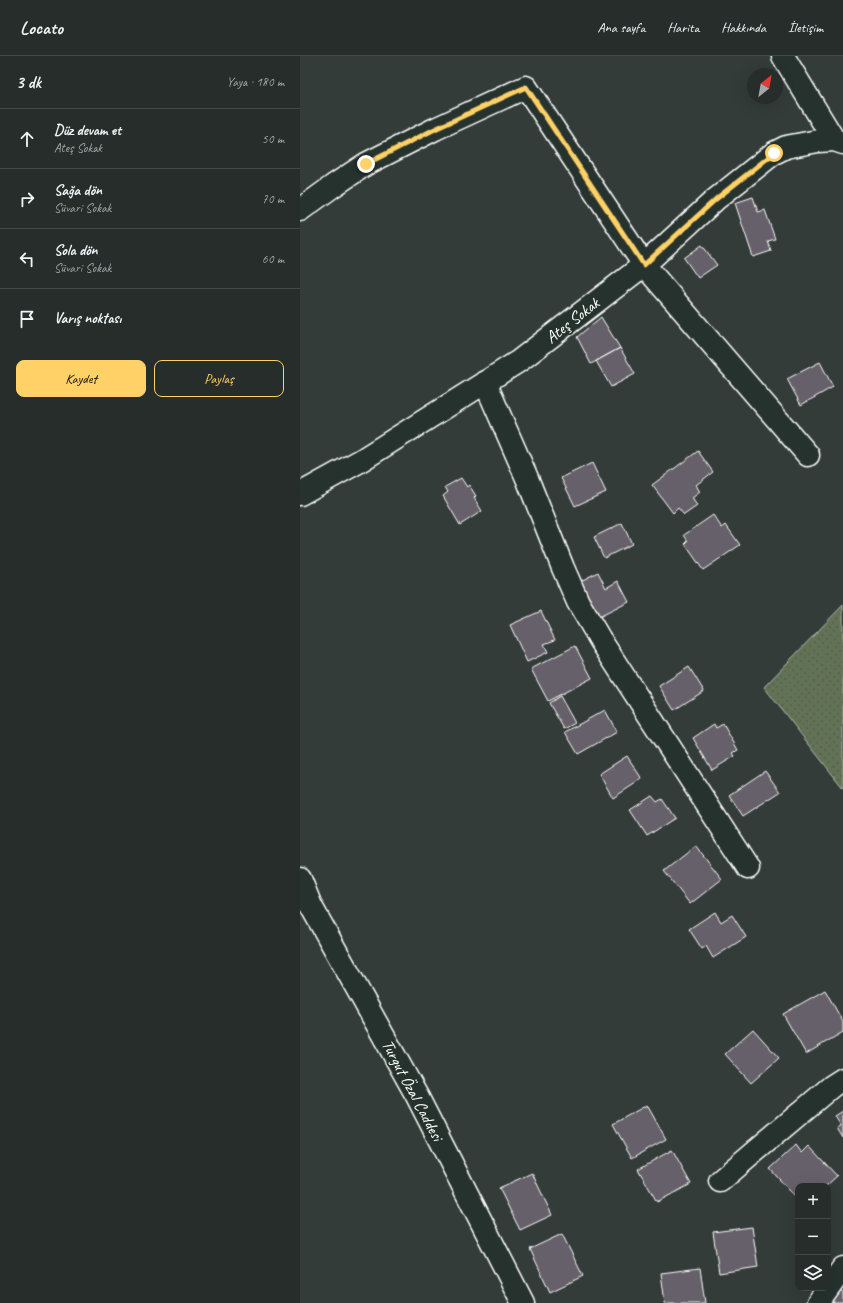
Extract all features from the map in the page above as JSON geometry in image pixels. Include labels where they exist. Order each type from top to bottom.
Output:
[{"type":"street","points":[[783,56],[838,141]]},
{"type":"street","points":[[300,210],[366,164],[435,129],[526,87],[644,265],[808,455]]},
{"type":"street","name":"Ateş Sokak","points":[[300,494],[360,461],[519,361],[644,265],[716,199],[774,153],[786,147],[818,141],[838,141]]},
{"type":"street","points":[[485,382],[527,478],[578,602],[601,641],[748,868]]},
{"type":"street","name":"Turgut Özal Caddesi","points":[[300,879],[306,909],[417,1096],[523,1303]]},
{"type":"street","points":[[720,1181],[832,1086],[843,1079]]},
{"type":"street","points":[[818,1303],[843,1268]]},
{"type":"green space","points":[[843,605],[843,788],[764,687]]},
{"type":"building","points":[[753,197],[758,212],[765,210],[775,239],[768,241],[771,251],[753,257],[735,203]]},
{"type":"building","points":[[702,245],[717,265],[698,278],[684,258]]},
{"type":"building","points":[[601,317],[620,348],[591,364],[577,337]]},
{"type":"building","points":[[620,348],[635,374],[611,387],[596,361]]},
{"type":"building","points":[[820,362],[833,387],[801,405],[787,379]]},
{"type":"building","points":[[698,451],[713,472],[696,485],[700,492],[692,498],[697,506],[684,515],[678,508],[673,513],[652,485]]},
{"type":"building","points":[[592,463],[606,492],[575,506],[561,478]]},
{"type":"building","points":[[461,478],[467,487],[469,485],[476,496],[474,498],[482,511],[460,525],[443,496],[448,492],[445,487]]},
{"type":"building","points":[[713,515],[722,528],[726,525],[740,545],[703,570],[685,544],[688,541],[684,535]]},
{"type":"building","points":[[622,523],[632,544],[604,558],[594,537]]},
{"type":"building","points":[[598,572],[606,588],[618,581],[629,602],[595,619],[577,583]]},
{"type":"building","points":[[541,611],[555,640],[544,644],[548,652],[527,662],[510,625]]},
{"type":"building","points":[[575,646],[592,678],[548,701],[531,669]]},
{"type":"building","points":[[689,667],[704,691],[674,710],[659,686]]},
{"type":"building","points":[[560,696],[575,723],[564,729],[549,703]]},
{"type":"building","points":[[605,710],[617,732],[578,754],[565,732]]},
{"type":"building","points":[[714,724],[716,728],[723,724],[738,750],[733,753],[735,756],[712,770],[693,738]]},
{"type":"building","points":[[627,756],[642,779],[613,798],[599,774]]},
{"type":"building","points":[[765,771],[780,792],[743,816],[729,795]]},
{"type":"building","points":[[652,796],[657,802],[662,799],[675,818],[647,836],[630,810]]},
{"type":"building","points":[[696,846],[722,879],[690,904],[664,871]]},
{"type":"building","points":[[715,912],[721,922],[732,915],[746,937],[713,958],[706,946],[702,949],[689,929]]},
{"type":"building","points":[[825,990],[843,1022],[843,1032],[806,1054],[783,1014]]},
{"type":"building","points":[[753,1029],[779,1058],[751,1083],[725,1054]]},
{"type":"building","points":[[647,1105],[666,1139],[632,1158],[613,1124]]},
{"type":"building","points":[[843,1111],[843,1138],[837,1128],[841,1126],[835,1116]]},
{"type":"building","points":[[796,1145],[802,1153],[809,1146],[837,1176],[829,1183],[795,1183],[795,1197],[770,1169]]},
{"type":"building","points":[[672,1150],[691,1184],[657,1202],[638,1169]]},
{"type":"building","points":[[532,1173],[552,1215],[520,1230],[499,1188]]},
{"type":"building","points":[[752,1227],[758,1267],[719,1273],[713,1232]]},
{"type":"building","points":[[562,1234],[583,1276],[550,1292],[530,1249]]},
{"type":"building","points":[[700,1268],[705,1303],[665,1303],[661,1273]]},
{"type":"building","points":[[837,1288],[843,1293],[843,1303],[826,1303]]},
{"type":"route","points":[[366,164],[435,129],[526,87],[644,265],[716,199],[774,153]]}]
